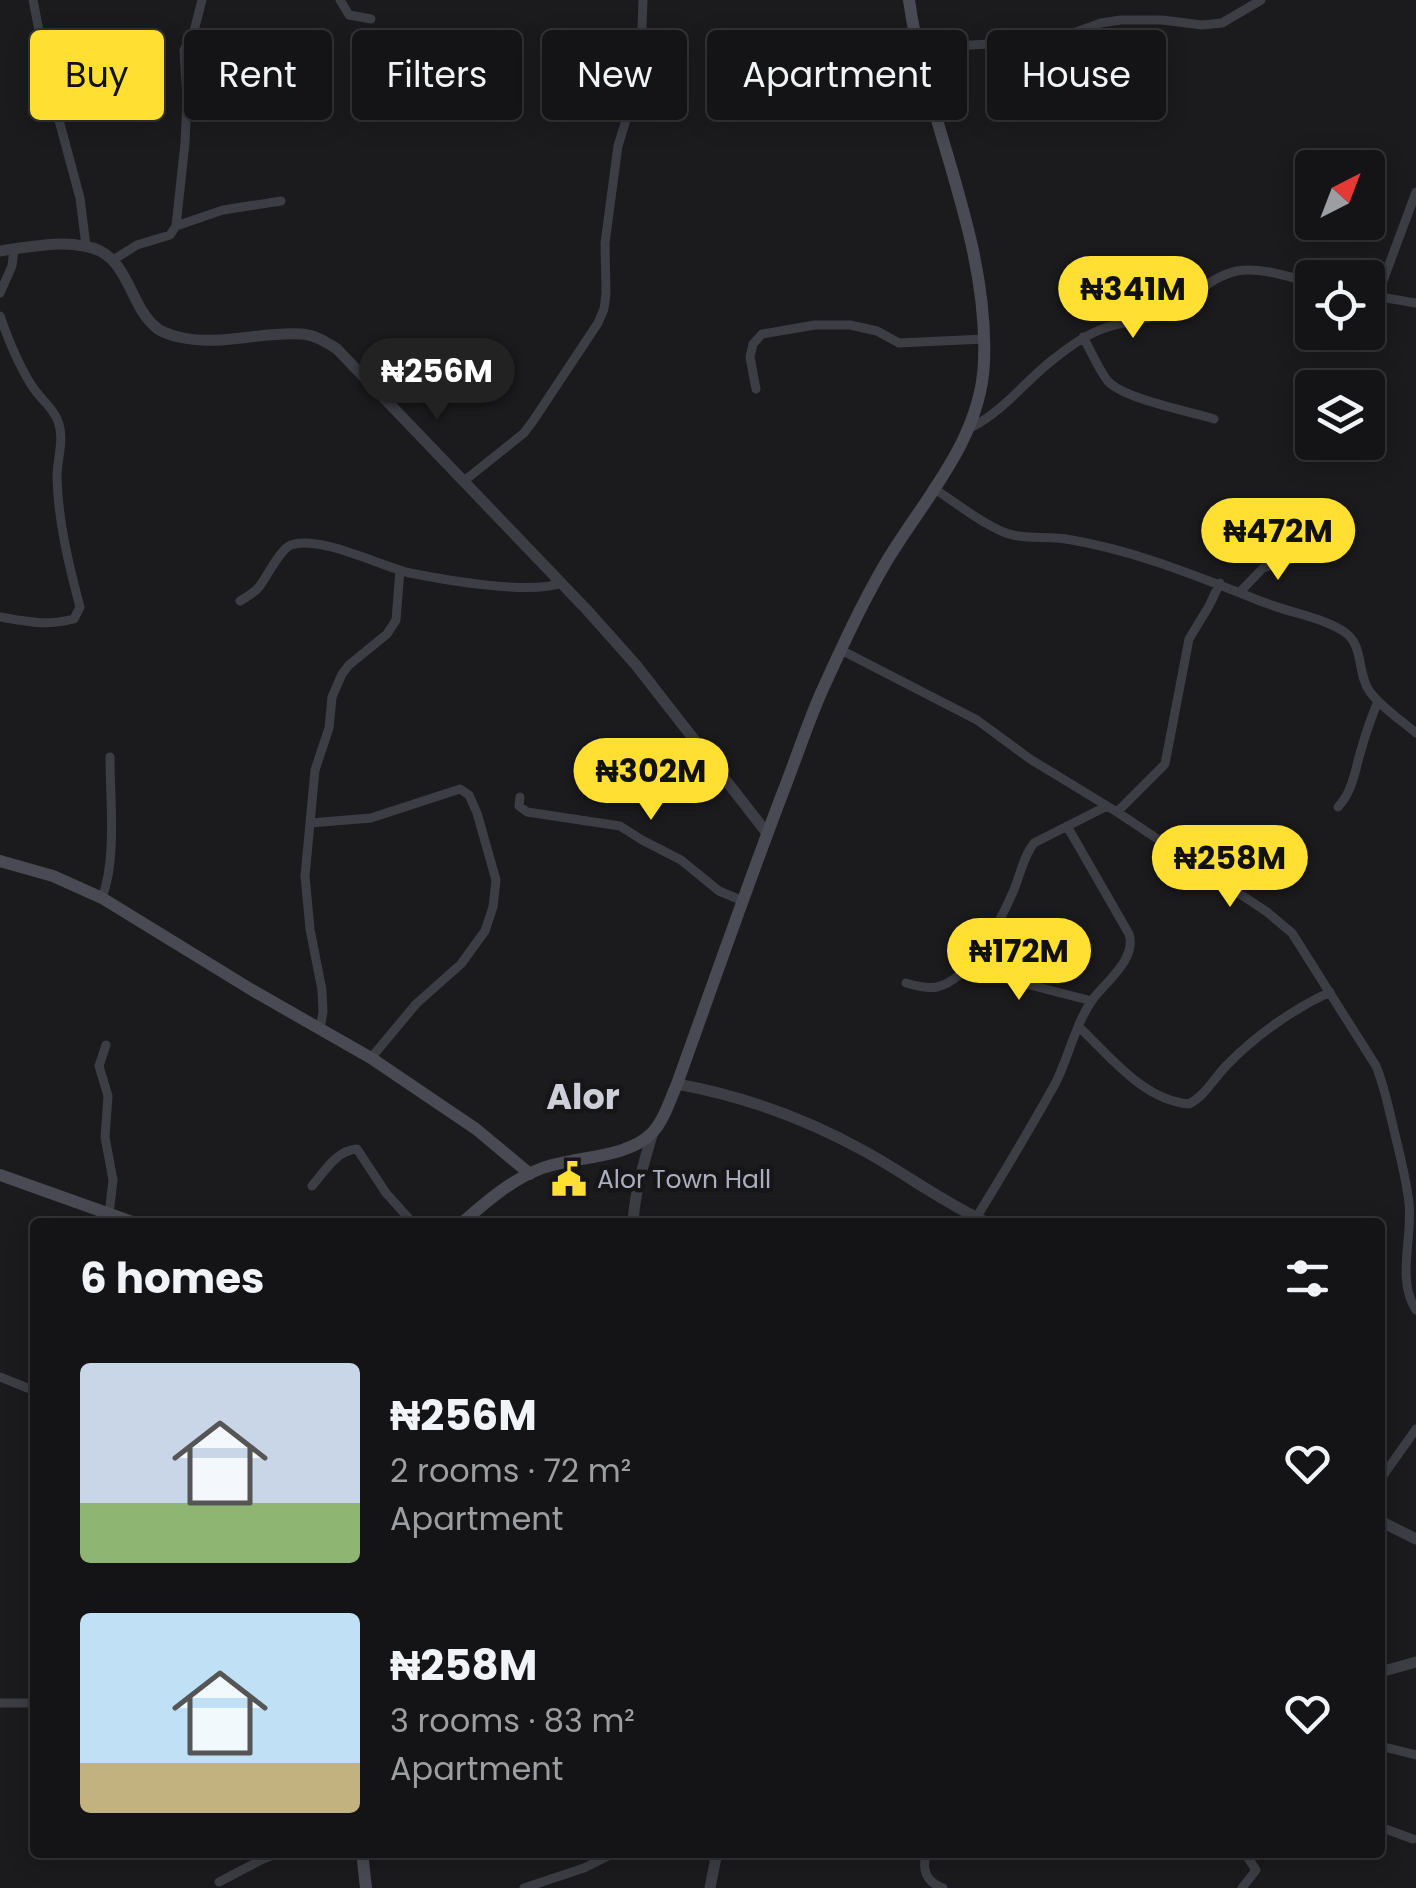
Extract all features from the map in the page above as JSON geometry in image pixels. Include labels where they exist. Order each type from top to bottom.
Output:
[{"type":"main road","points":[[909,0],[915,30]]},
{"type":"main road","points":[[467,1218],[486,1201],[530,1174],[625,1149],[653,1132],[677,1084],[819,698],[885,564],[970,428],[980,397],[984,314],[976,258],[938,120]]},
{"type":"main road","points":[[0,862],[53,876],[102,898],[371,1058],[476,1129],[530,1174]]},
{"type":"main road","points":[[0,1174],[120,1218]]},
{"type":"main road","points":[[363,1858],[366,1888]]},
{"type":"street","points":[[33,0],[50,87],[80,198],[86,246]]},
{"type":"street","points":[[114,260],[130,248],[170,235],[176,226],[187,100],[184,50],[202,0]]},
{"type":"street","points":[[340,0],[349,15],[372,20]]},
{"type":"street","points":[[464,480],[534,421],[604,309],[605,242],[618,146],[637,84],[643,0]]},
{"type":"street","points":[[967,45],[1040,41],[1122,20],[1222,24],[1261,0]]},
{"type":"street","points":[[1385,265],[1416,192]]},
{"type":"street","points":[[176,226],[223,210],[281,202]]},
{"type":"street","points":[[0,252],[62,244],[99,250],[114,260],[158,329],[180,338],[216,340],[302,334],[321,338],[336,349],[636,665],[767,832]]},
{"type":"street","points":[[0,293],[12,266],[14,249]]},
{"type":"street","points":[[970,428],[989,418],[1031,377],[1084,337],[1169,310],[1221,276],[1260,270],[1295,278]]},
{"type":"street","points":[[1385,298],[1416,303]]},
{"type":"street","points":[[0,316],[32,387],[54,411],[60,428],[60,509],[80,607],[74,619],[59,623],[38,625],[0,617]]},
{"type":"street","points":[[756,389],[750,357],[752,344],[762,334],[850,325],[866,327],[899,343],[984,339]]},
{"type":"street","points":[[1084,337],[1106,378],[1117,389],[1214,419]]},
{"type":"street","points":[[934,488],[987,524],[1014,536],[1068,539],[1113,549],[1308,615],[1351,637],[1359,652],[1364,681],[1378,701],[1416,733]]},
{"type":"street","points":[[240,601],[256,591],[292,544],[316,544],[400,570],[528,589],[562,583]]},
{"type":"street","points":[[1240,592],[1263,568],[1305,555]]},
{"type":"street","points":[[320,1028],[322,990],[305,876],[315,770],[329,728],[332,696],[342,674],[387,634],[396,620],[400,570]]},
{"type":"street","points":[[1117,812],[1166,764],[1188,639],[1220,583]]},
{"type":"street","points":[[842,650],[976,720],[1226,884],[1292,933],[1383,1082],[1406,1178],[1410,1234],[1407,1288],[1416,1310]]},
{"type":"street","points":[[1338,807],[1353,783],[1378,701]]},
{"type":"street","points":[[102,898],[111,858],[110,757]]},
{"type":"street","points":[[310,823],[371,818],[460,789],[469,795],[478,813],[496,880],[485,931],[461,964],[416,1004],[371,1058]]},
{"type":"street","points":[[520,797],[519,806],[527,812],[620,826],[681,860],[718,891],[743,900]]},
{"type":"street","points":[[906,983],[938,987],[957,977],[993,930],[1028,851],[1042,837],[1106,806]]},
{"type":"street","points":[[982,1218],[1056,1081],[1078,1026],[1130,950],[1132,940],[1067,826]]},
{"type":"street","points":[[975,958],[991,976],[1092,1001]]},
{"type":"street","points":[[1078,1026],[1144,1087],[1188,1104],[1201,1096],[1229,1062],[1255,1040],[1330,992]]},
{"type":"street","points":[[106,1044],[99,1066],[108,1096],[105,1137],[113,1180],[109,1214]]},
{"type":"street","points":[[677,1084],[735,1097],[815,1126],[864,1150],[978,1218]]},
{"type":"street","points":[[634,1218],[653,1132]]},
{"type":"street","points":[[312,1186],[338,1157],[347,1150],[356,1150],[408,1218]]},
{"type":"street","points":[[0,1377],[30,1390]]},
{"type":"street","points":[[1385,1473],[1416,1429]]},
{"type":"street","points":[[1385,1524],[1416,1539]]},
{"type":"street","points":[[1385,1671],[1416,1662]]},
{"type":"street","points":[[0,1703],[30,1703]]},
{"type":"street","points":[[1385,1747],[1416,1755]]},
{"type":"street","points":[[1385,1829],[1413,1839]]},
{"type":"street","points":[[220,1882],[266,1858]]},
{"type":"street","points":[[524,1888],[604,1858]]},
{"type":"street","points":[[710,1888],[716,1858]]},
{"type":"street","points":[[925,1858],[928,1879],[942,1888]]},
{"type":"street","points":[[1242,1888],[1256,1870],[1248,1858]]},
{"type":"place","name":"Alor Town Hall","points":[[569,1179]]},
{"type":"district","name":"Alor","points":[[583,1097]]}]
